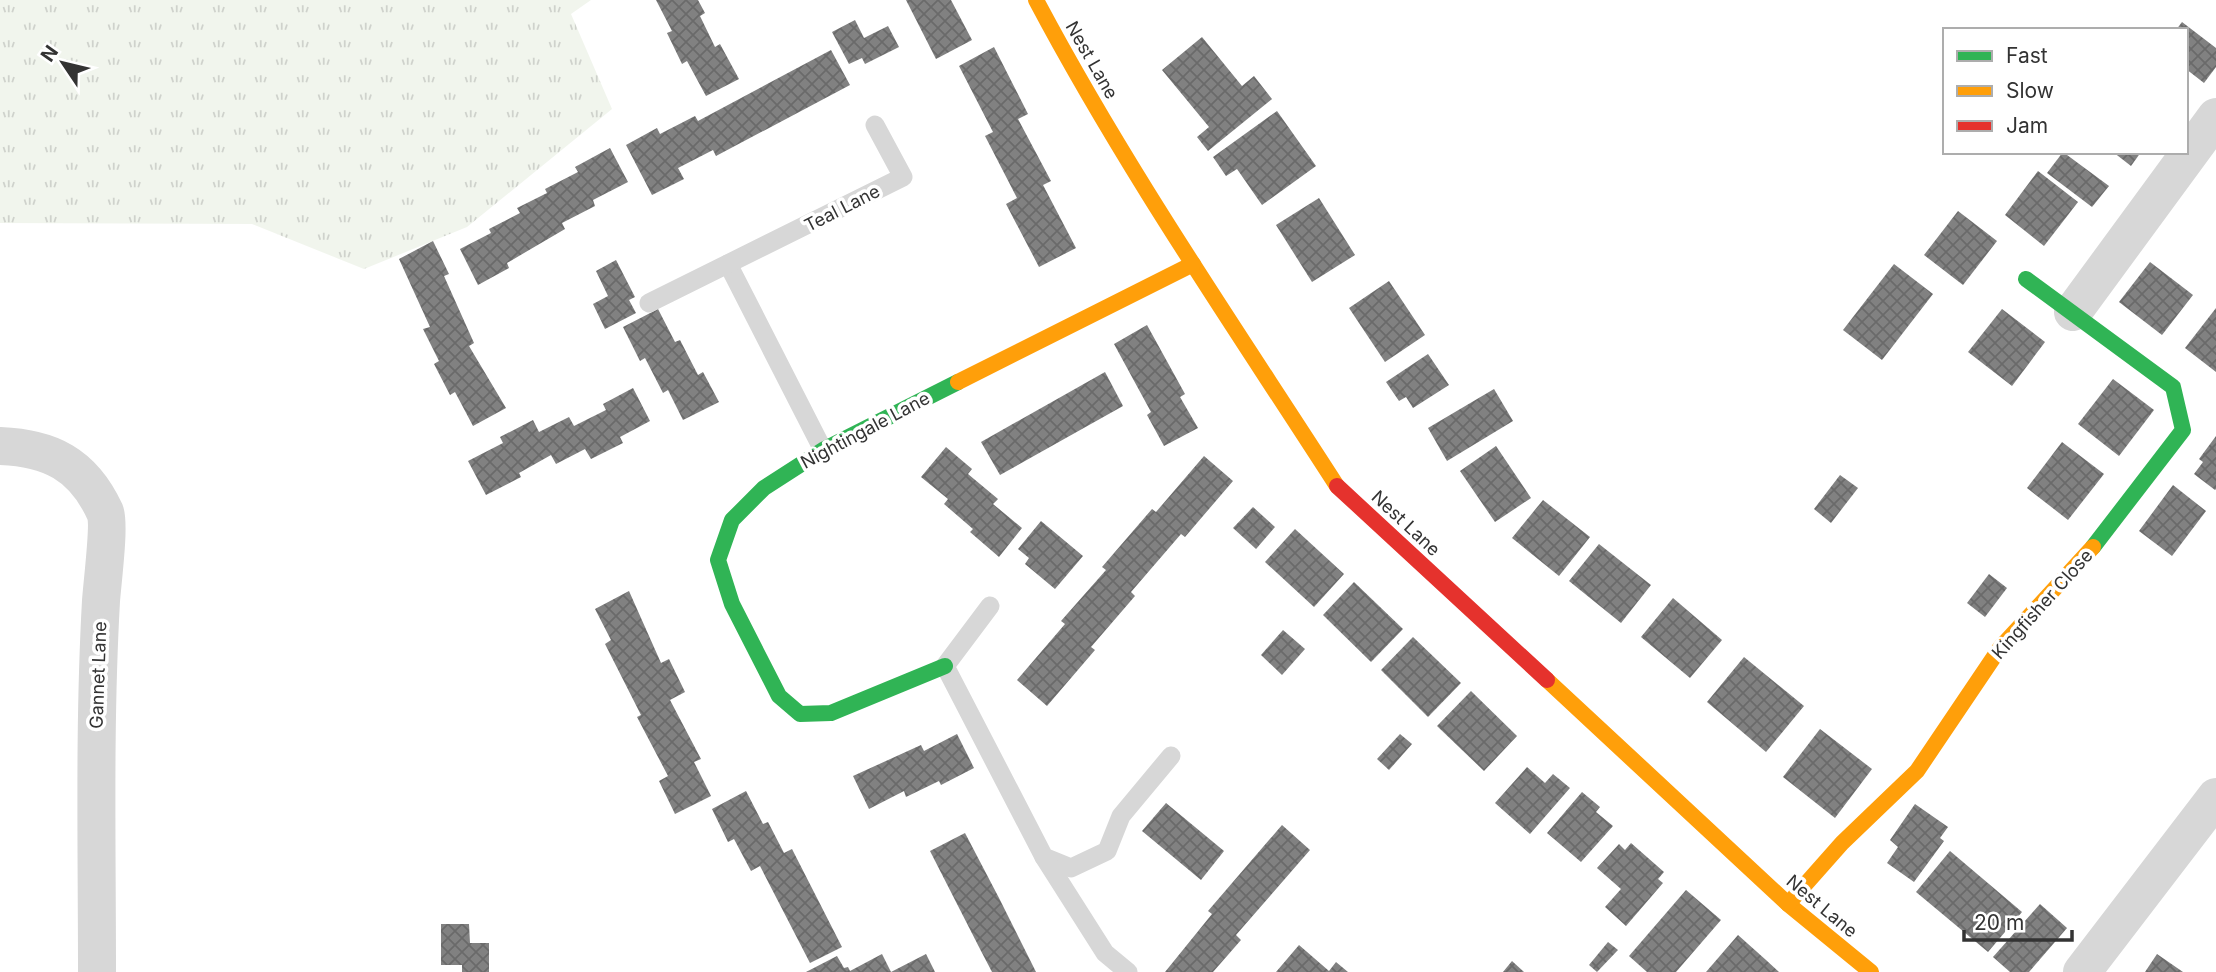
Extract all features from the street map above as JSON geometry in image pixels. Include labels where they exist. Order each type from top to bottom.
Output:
[{"type":"street","name":"Nest Lane","points":[[1037,0],[1070,64],[1193,264],[1338,487],[1788,904],[1871,972]]},
{"type":"street","points":[[2073,312],[2216,117]]},
{"type":"street","name":"Nightingale Lane","points":[[945,666],[831,713],[800,714],[779,696],[732,604],[718,560],[732,520],[764,488],[823,450],[1193,264]]},
{"type":"street","name":"Kingfisher Close","points":[[1788,904],[1842,843],[1917,771],[2000,648],[2099,540],[2183,430],[2173,387],[2026,279]]},
{"type":"street","name":"Gannet Lane","points":[[0,446],[32,448],[63,460],[90,488],[106,514],[96,695],[97,972]]},
{"type":"street","points":[[2082,972],[2216,796]]},
{"type":"lane","name":"Teal Lane","points":[[649,303],[903,177],[875,125]]},
{"type":"lane","points":[[728,264],[823,450]]},
{"type":"lane","points":[[990,606],[945,666],[1044,857],[1105,953],[1129,972]]},
{"type":"lane","points":[[1044,857],[1071,868],[1107,851],[1121,816],[1171,757]]},
{"type":"green space","points":[[0,0],[591,0],[571,14],[612,109],[467,227],[364,269],[252,224],[0,223]]},
{"type":"building","points":[[656,0],[698,0],[705,13],[700,16],[715,47],[720,44],[739,79],[706,96],[687,61],[682,64],[667,33],[672,31]]},
{"type":"building","points":[[906,0],[951,0],[972,40],[936,59]]},
{"type":"building","points":[[855,20],[864,38],[888,26],[899,47],[865,64],[862,58],[849,64],[832,32]]},
{"type":"building","points":[[2182,22],[2216,48],[2216,67],[2204,83],[2188,71],[2188,28],[2178,28]]},
{"type":"building","points":[[1202,37],[1242,86],[1254,76],[1272,99],[1208,151],[1197,137],[1209,127],[1162,70]]},
{"type":"building","points":[[994,47],[1028,114],[1018,119],[1051,181],[1043,185],[1076,248],[1039,267],[1006,204],[1017,198],[985,136],[993,132],[959,66]]},
{"type":"building","points":[[831,50],[850,85],[716,156],[713,150],[678,168],[684,179],[652,195],[626,145],[657,128],[660,134],[695,116],[698,121]]},
{"type":"building","points":[[1277,111],[1316,166],[1262,205],[1237,169],[1226,176],[1213,157]]},
{"type":"building","points":[[610,148],[628,182],[593,200],[595,206],[562,223],[565,229],[507,263],[509,268],[478,285],[460,249],[491,233],[489,229],[520,213],[517,208],[547,193],[545,189],[578,172],[575,167]]},
{"type":"building","points":[[2061,154],[2066,154],[2109,186],[2092,207],[2047,173]]},
{"type":"building","points":[[2116,154],[2140,154],[2131,166]]},
{"type":"building","points":[[2038,171],[2078,202],[2044,246],[2005,215]]},
{"type":"building","points":[[1319,198],[1355,255],[1312,282],[1276,225]]},
{"type":"building","points":[[1958,211],[1997,241],[1963,285],[1924,255]]},
{"type":"building","points":[[433,241],[449,274],[444,276],[474,343],[469,346],[506,408],[473,426],[455,392],[450,395],[434,364],[439,361],[423,329],[430,327],[399,259]]},
{"type":"building","points":[[616,260],[635,297],[629,300],[636,313],[605,329],[593,304],[608,296],[596,271]]},
{"type":"building","points":[[2150,262],[2193,295],[2162,335],[2119,302]]},
{"type":"building","points":[[1894,264],[1933,294],[1882,360],[1843,330]]},
{"type":"building","points":[[1389,281],[1425,335],[1385,362],[1349,308]]},
{"type":"building","points":[[2216,308],[2216,372],[2185,348]]},
{"type":"building","points":[[658,309],[675,342],[680,340],[698,375],[703,372],[719,402],[683,420],[668,390],[663,393],[645,358],[640,361],[623,327]]},
{"type":"building","points":[[2002,309],[2045,342],[2012,386],[1968,352]]},
{"type":"building","points":[[1147,325],[1185,394],[1180,397],[1198,428],[1164,446],[1147,415],[1151,412],[1114,344]]},
{"type":"building","points":[[1428,354],[1449,385],[1413,408],[1406,397],[1399,401],[1386,382]]},
{"type":"building","points":[[1105,372],[1123,406],[1000,475],[981,442]]},
{"type":"building","points":[[2113,379],[2154,410],[2119,456],[2078,424]]},
{"type":"building","points":[[633,388],[650,421],[620,437],[623,443],[591,459],[585,449],[556,464],[551,455],[519,473],[521,477],[486,495],[468,461],[503,443],[500,437],[533,420],[539,432],[569,417],[574,426],[606,410],[603,404]]},
{"type":"building","points":[[1494,389],[1513,421],[1447,461],[1428,428]]},
{"type":"building","points":[[2216,436],[2215,490],[2194,474],[2203,462],[2199,459]]},
{"type":"building","points":[[2062,442],[2104,474],[2068,520],[2027,488]]},
{"type":"building","points":[[1496,446],[1531,498],[1495,522],[1460,471]]},
{"type":"building","points":[[946,447],[972,469],[968,474],[998,499],[993,504],[1022,528],[999,557],[970,532],[973,529],[944,504],[948,499],[921,477]]},
{"type":"building","points":[[1204,456],[1233,481],[1185,537],[1181,534],[1131,592],[1135,596],[1091,647],[1095,650],[1047,706],[1017,680],[1065,624],[1061,621],[1106,570],[1102,567],[1152,509],[1156,512]]},
{"type":"building","points":[[1840,475],[1858,488],[1831,523],[1814,509]]},
{"type":"building","points":[[2173,485],[2206,511],[2172,556],[2139,531]]},
{"type":"building","points":[[1543,500],[1590,537],[1559,576],[1512,538]]},
{"type":"building","points":[[1253,507],[1275,527],[1256,549],[1233,528]]},
{"type":"building","points":[[1041,521],[1083,556],[1055,589],[1025,564],[1029,558],[1018,549]]},
{"type":"building","points":[[1295,529],[1344,574],[1314,607],[1265,562]]},
{"type":"building","points":[[1599,544],[1651,585],[1621,623],[1569,581]]},
{"type":"building","points":[[1989,574],[2007,588],[1985,617],[1967,603]]},
{"type":"building","points":[[1354,582],[1403,629],[1371,662],[1323,615]]},
{"type":"building","points":[[629,591],[661,663],[669,659],[685,692],[670,700],[701,759],[694,762],[711,796],[675,814],[659,781],[668,776],[637,717],[641,715],[605,644],[611,640],[595,609]]},
{"type":"building","points":[[1673,598],[1722,640],[1690,678],[1641,637]]},
{"type":"building","points":[[1283,630],[1305,649],[1282,675],[1261,655]]},
{"type":"building","points":[[1413,637],[1461,683],[1428,717],[1381,670]]},
{"type":"building","points":[[1744,657],[1804,706],[1766,752],[1707,702]]},
{"type":"building","points":[[1471,691],[1517,736],[1484,771],[1437,726]]},
{"type":"building","points":[[1820,729],[1872,769],[1835,818],[1783,777]]},
{"type":"building","points":[[957,734],[974,768],[941,785],[939,781],[906,797],[904,791],[869,809],[853,776],[921,745],[924,751]]},
{"type":"building","points":[[1400,734],[1412,744],[1389,770],[1377,759]]},
{"type":"building","points":[[1527,767],[1545,783],[1553,774],[1570,788],[1530,834],[1495,803]]},
{"type":"building","points":[[746,791],[763,824],[768,822],[784,853],[792,849],[842,947],[810,963],[760,866],[751,871],[734,839],[728,842],[712,809]]},
{"type":"building","points":[[1582,792],[1600,807],[1596,812],[1613,826],[1581,862],[1547,833]]},
{"type":"building","points":[[1166,803],[1224,851],[1201,880],[1142,831]]},
{"type":"building","points":[[1915,804],[1948,827],[1940,838],[1944,841],[1914,882],[1887,863],[1898,847],[1890,840]]},
{"type":"building","points":[[1282,825],[1310,850],[1236,935],[1241,940],[1213,972],[1165,972],[1212,914],[1208,911]]},
{"type":"building","points":[[965,833],[1036,972],[992,972],[980,949],[930,851]]},
{"type":"building","points":[[1631,843],[1664,872],[1658,879],[1663,883],[1626,926],[1605,907],[1621,889],[1597,868],[1619,844],[1625,850]]},
{"type":"building","points":[[1950,851],[2022,912],[1988,952],[1916,892]]},
{"type":"building","points":[[1686,890],[1721,920],[1676,972],[1647,972],[1629,956]]},
{"type":"building","points":[[2040,904],[2067,928],[2029,972],[2010,972],[1993,957]]},
{"type":"building","points":[[441,924],[469,924],[470,943],[489,943],[489,972],[462,972],[462,965],[441,965]]},
{"type":"building","points":[[1738,935],[1766,960],[1779,972],[1706,972]]},
{"type":"building","points":[[1608,942],[1618,950],[1597,972],[1589,965]]},
{"type":"building","points":[[1299,945],[1329,971],[1336,962],[1348,972],[1276,972]]},
{"type":"building","points":[[882,954],[891,972],[806,972],[837,956],[844,968],[848,967],[850,971]]},
{"type":"building","points":[[926,954],[935,972],[891,972]]},
{"type":"building","points":[[2157,954],[2183,972],[2145,972]]},
{"type":"building","points":[[1512,961],[1524,972],[1503,972]]},
{"type":"traffic: fast","points":[[2026,279],[2173,387],[2183,430],[2093,547]]},
{"type":"traffic: fast","points":[[945,666],[831,713],[800,714],[779,696],[732,604],[718,560],[732,520],[764,488],[823,450],[958,382]]},
{"type":"traffic: slow","points":[[1036,0],[1070,63],[1143,185],[1337,486]]},
{"type":"traffic: slow","points":[[958,382],[1193,264]]},
{"type":"traffic: slow","points":[[1788,904],[1842,843],[1917,771],[2000,648],[2093,547]]},
{"type":"traffic: slow","points":[[1547,680],[1788,904],[1871,972]]},
{"type":"traffic: jam","points":[[1337,486],[1547,680]]}]
